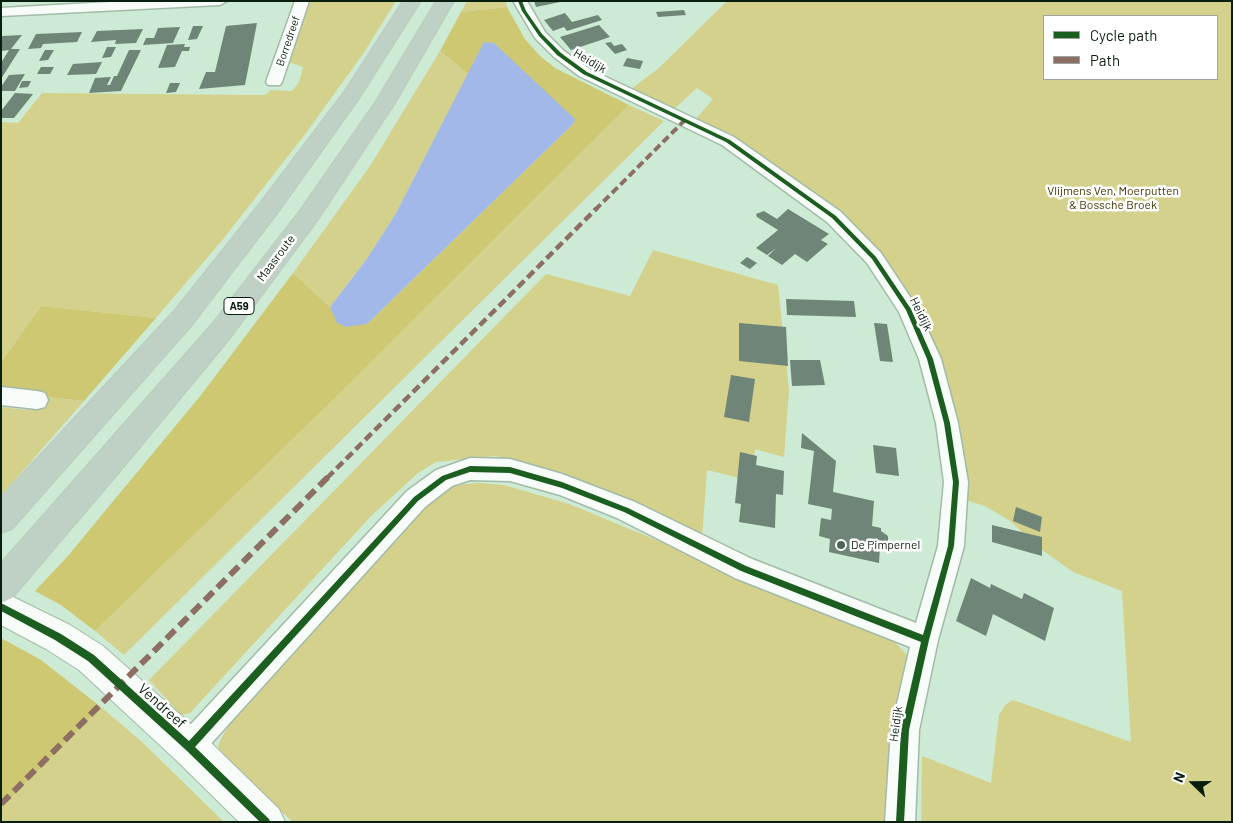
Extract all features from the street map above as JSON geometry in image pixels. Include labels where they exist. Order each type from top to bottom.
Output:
[{"type":"highway","points":[[1,519],[182,318],[271,205],[351,96],[412,1]]},
{"type":"highway","name":"Maasroute","points":[[1,587],[112,461],[232,316],[308,215],[380,111],[445,1]]},
{"type":"street","points":[[1,12],[220,1]]},
{"type":"street","name":"Borredreef","points":[[274,82],[302,1]]},
{"type":"street","name":"Heidijk","points":[[520,1],[524,11],[540,34],[559,54],[585,73],[728,141],[834,216],[874,258],[908,308],[930,359],[947,423],[956,482],[951,546],[925,640],[905,730],[900,822]]},
{"type":"street","points":[[1,396],[37,400]]},
{"type":"street","points":[[189,747],[416,499],[444,478],[470,469],[510,470],[562,485],[626,510],[744,569],[925,640]]},
{"type":"street","name":"Vendreef","points":[[1,607],[58,637],[91,658],[189,747],[266,822]]},
{"type":"green space","points":[[309,1],[396,1],[363,54],[306,133],[224,238],[156,318],[41,306],[1,362],[1,122],[18,123],[42,93],[265,95],[271,90],[292,91],[299,82],[303,67],[288,62]]},
{"type":"green space","points":[[467,1],[506,1],[507,7],[461,12]]},
{"type":"green space","name":"Vlijmens Ven, Moerputten & Bossche Broek","points":[[727,1],[1232,1],[1232,822],[921,822],[922,756],[991,783],[999,715],[1005,705],[1013,700],[1131,742],[1122,591],[1073,572],[1038,547],[1009,520],[985,506],[959,498],[932,353],[896,275],[872,247],[695,120],[713,99],[697,88],[673,110],[631,89],[659,68]]},
{"type":"green space","points":[[440,51],[468,74],[395,215],[366,260],[330,307],[293,273],[370,166]]},
{"type":"green space","points":[[629,105],[664,121],[124,655],[95,631],[334,399]]},
{"type":"green space","points":[[653,250],[778,285],[789,391],[784,457],[755,449],[751,481],[707,470],[702,538],[550,473],[496,456],[436,462],[418,473],[371,516],[190,713],[181,715],[149,680],[546,274],[630,296]]},
{"type":"green space","points":[[35,396],[84,401],[1,496],[1,407],[26,410]]},
{"type":"green space","points":[[480,483],[504,485],[569,504],[889,636],[907,655],[888,822],[293,822],[224,761],[218,746],[224,733],[241,708],[426,503],[453,485]]},
{"type":"green space","points":[[101,707],[142,742],[224,822],[1,822],[1,808]]},
{"type":"shaded area","points":[[507,7],[525,39],[539,55],[555,68],[629,105],[334,399],[95,631],[61,605],[35,591],[67,557],[201,395],[293,273],[330,307],[338,323],[367,324],[574,123],[574,119],[484,43],[468,74],[440,51],[461,12]]},
{"type":"shaded area","points":[[41,306],[156,318],[84,401],[1,392],[1,362]]},
{"type":"shaded area","points":[[1,638],[41,660],[101,707],[1,808]]},
{"type":"water","points":[[484,42],[494,43],[575,119],[574,123],[367,324],[346,327],[337,323],[330,307],[366,260],[395,215]]},
{"type":"building","points":[[534,1],[560,1],[560,2],[536,7]]},
{"type":"building","points":[[684,10],[686,15],[658,17],[656,12]]},
{"type":"building","points":[[565,13],[572,22],[598,15],[602,20],[567,31],[564,27],[553,31],[544,20]]},
{"type":"building","points":[[257,23],[245,85],[199,89],[206,72],[215,72],[226,26]]},
{"type":"building","points":[[599,25],[610,37],[571,50],[560,37]]},
{"type":"building","points":[[193,26],[203,26],[197,39],[188,40]]},
{"type":"building","points":[[180,27],[173,43],[143,45],[146,38],[154,38],[158,28]]},
{"type":"building","points":[[143,29],[136,43],[115,44],[116,40],[91,42],[97,31]]},
{"type":"building","points":[[82,32],[77,42],[43,44],[41,48],[28,49],[36,34]]},
{"type":"building","points":[[22,35],[11,49],[20,49],[1,79],[1,63],[9,50],[1,51],[1,36]]},
{"type":"building","points":[[611,42],[614,46],[622,44],[627,50],[615,54],[605,43]]},
{"type":"building","points":[[185,44],[184,47],[190,47],[189,51],[182,51],[175,67],[158,68],[167,45]]},
{"type":"building","points":[[107,47],[116,47],[111,57],[102,58]]},
{"type":"building","points":[[45,50],[54,50],[48,60],[39,61]]},
{"type":"building","points":[[129,50],[141,50],[121,91],[89,93],[95,78],[111,77],[107,85],[110,85],[114,76],[117,76]]},
{"type":"building","points":[[627,58],[643,61],[640,69],[623,66]]},
{"type":"building","points":[[102,62],[96,74],[67,75],[73,64]]},
{"type":"building","points":[[41,67],[54,67],[50,74],[37,74]]},
{"type":"building","points":[[25,74],[15,91],[1,91],[1,87],[9,75]]},
{"type":"building","points":[[22,81],[31,81],[28,87],[19,88]]},
{"type":"building","points":[[170,83],[180,83],[176,92],[166,93]]},
{"type":"building","points":[[15,93],[33,94],[14,118],[1,118],[1,111]]},
{"type":"building","points":[[788,209],[829,234],[821,240],[828,244],[807,262],[795,254],[782,265],[768,256],[776,248],[767,255],[756,248],[778,230],[757,217],[756,214],[764,211],[777,219]]},
{"type":"building","points":[[747,257],[757,263],[750,269],[740,263]]},
{"type":"building","points":[[786,299],[854,301],[856,317],[787,315]]},
{"type":"building","points":[[739,323],[786,327],[788,366],[739,361]]},
{"type":"building","points":[[874,323],[887,324],[893,362],[880,361]]},
{"type":"building","points":[[790,360],[820,360],[825,385],[792,386]]},
{"type":"building","points":[[731,375],[755,379],[749,422],[724,417]]},
{"type":"building","points":[[802,433],[836,461],[833,492],[874,501],[872,526],[881,528],[881,531],[888,536],[888,546],[880,547],[879,563],[829,552],[830,539],[819,536],[821,518],[831,520],[832,509],[808,504],[814,451],[801,448]]},
{"type":"building","points":[[873,445],[896,448],[899,476],[876,473]]},
{"type":"building","points":[[740,452],[757,456],[756,465],[784,471],[783,495],[776,494],[775,528],[739,522],[741,504],[735,503]]},
{"type":"building","points":[[1016,507],[1042,517],[1040,532],[1013,521]]},
{"type":"building","points":[[992,525],[1042,537],[1042,556],[992,542]]},
{"type":"building","points":[[971,578],[990,588],[991,584],[1022,599],[1024,593],[1054,608],[1045,641],[993,614],[986,636],[956,621]]},
{"type":"marked path","points":[[1,804],[684,121]]},
{"type":"cycle path","points":[[520,1],[524,11],[540,35],[559,54],[585,73],[728,141],[834,217],[874,258],[908,309],[930,359],[947,423],[956,482],[951,546],[925,640],[905,730],[900,822]]},
{"type":"cycle path","points":[[189,747],[416,499],[444,478],[470,469],[510,470],[562,485],[626,510],[744,569],[925,640]]},
{"type":"cycle path","points":[[1,607],[58,637],[91,658],[189,747],[266,822]]},
{"type":"place","name":"De Pimpernel","points":[[841,545]]}]
